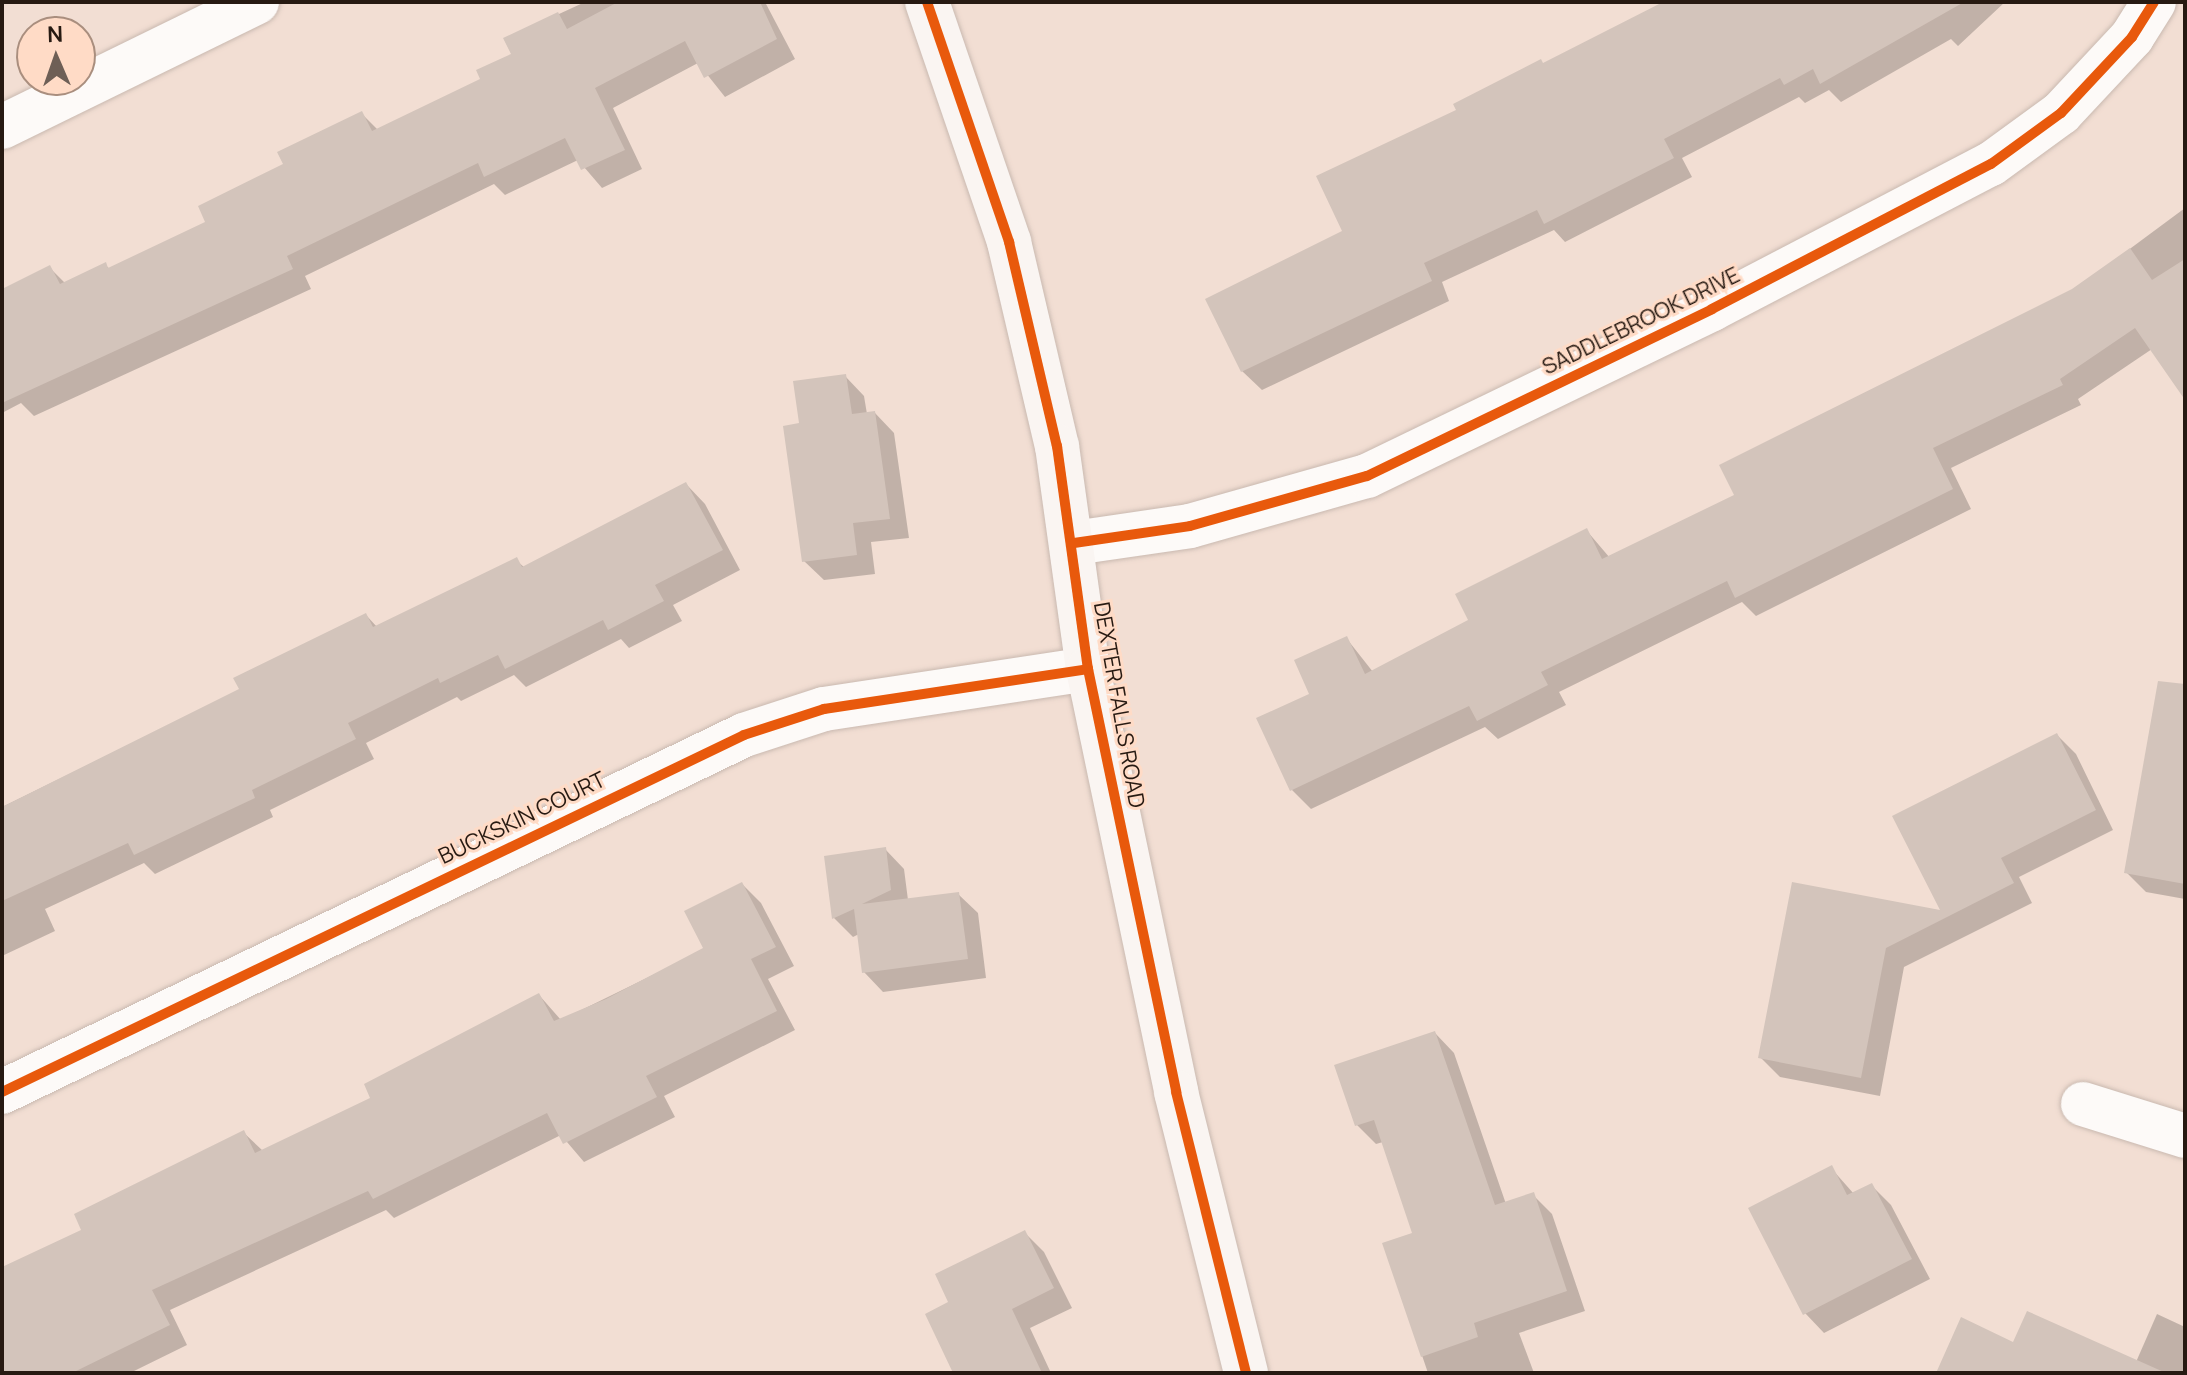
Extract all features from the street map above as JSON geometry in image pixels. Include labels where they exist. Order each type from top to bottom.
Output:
[{"type":"street","points":[[2,127],[257,2]]},
{"type":"street","name":"DEXTER FALLS ROAD","points":[[927,2],[944,39],[1009,242],[1074,543],[1088,669],[1176,1092],[1246,1373]]},
{"type":"street","name":"SADDLEBROOK DRIVE","points":[[1074,543],[1190,526],[1367,476],[1712,309],[1991,164],[2061,113],[2132,37],[2154,2]]},
{"type":"street","name":"BUCKSKIN COURT","points":[[2,1092],[744,735],[824,709],[1088,669]]},
{"type":"street","points":[[2083,1104],[2185,1136]]},
{"type":"building","points":[[618,2],[760,2],[777,39],[704,78],[685,41],[595,88],[625,150],[581,170],[565,138],[484,177],[478,163],[287,256],[293,269],[2,403],[2,289],[50,265],[60,284],[106,262],[108,268],[205,222],[198,206],[283,164],[277,152],[362,111],[372,131],[480,79],[476,70],[511,54],[503,38],[558,12],[567,29]]},
{"type":"building","points":[[1663,2],[1964,2],[1820,84],[1813,69],[1784,85],[1780,78],[1664,139],[1674,158],[1544,224],[1537,210],[1424,263],[1432,281],[1241,372],[1205,299],[1342,231],[1316,176],[1456,110],[1453,104],[1541,59],[1543,63]]},
{"type":"building","points":[[2130,248],[2152,280],[2185,259],[2185,400],[2135,328],[2060,379],[2063,385],[1933,448],[1953,489],[1735,598],[1727,581],[1541,672],[1548,685],[1477,721],[1469,706],[1290,791],[1256,718],[1309,694],[1294,660],[1347,636],[1365,674],[1468,620],[1455,594],[1587,528],[1602,559],[1734,495],[1719,465],[2072,289]]},
{"type":"building","points":[[846,374],[852,414],[875,411],[890,519],[853,523],[857,555],[802,562],[783,426],[799,423],[793,381]]},
{"type":"building","points":[[686,482],[723,550],[655,585],[664,601],[608,630],[603,620],[505,669],[498,655],[440,683],[438,678],[348,723],[356,739],[252,790],[255,798],[134,855],[128,843],[2,901],[2,807],[239,689],[233,678],[366,613],[373,627],[517,557],[522,567]]},
{"type":"building","points":[[2158,681],[2185,684],[2185,884],[2124,873]]},
{"type":"building","points":[[2057,733],[2096,810],[2001,858],[2014,883],[1886,948],[1861,1078],[1758,1058],[1792,882],[1940,910],[1892,816]]},
{"type":"building","points":[[886,847],[891,890],[862,904],[959,892],[968,959],[862,973],[854,909],[832,919],[824,856]]},
{"type":"building","points":[[742,882],[776,947],[751,959],[777,1011],[646,1076],[657,1097],[563,1144],[547,1113],[373,1199],[368,1191],[152,1290],[170,1325],[72,1373],[2,1373],[2,1267],[81,1230],[74,1214],[244,1130],[255,1153],[370,1098],[364,1084],[539,993],[554,1021],[606,999],[703,948],[684,911]]},
{"type":"building","points":[[1435,1031],[1495,1205],[1534,1192],[1567,1291],[1474,1323],[1478,1337],[1421,1357],[1382,1243],[1412,1233],[1374,1120],[1355,1126],[1334,1065]]},
{"type":"building","points":[[1832,1165],[1847,1195],[1872,1183],[1912,1259],[1803,1315],[1748,1208]]},
{"type":"building","points":[[1025,1230],[1054,1288],[1012,1309],[1042,1373],[953,1373],[925,1314],[948,1302],[935,1274]]},
{"type":"building","points":[[2027,1311],[2166,1373],[1936,1373],[1961,1317],[2013,1342]]},
{"type":"cycle path","points":[[927,2],[1009,242],[1057,446],[1088,669],[1176,1092],[1246,1373]]},
{"type":"cycle path","points":[[1074,543],[1190,526],[1367,476],[1712,309],[1991,164],[2061,113],[2132,37],[2154,2]]},
{"type":"cycle path","points":[[2,1092],[744,735],[824,709],[1088,669]]}]
